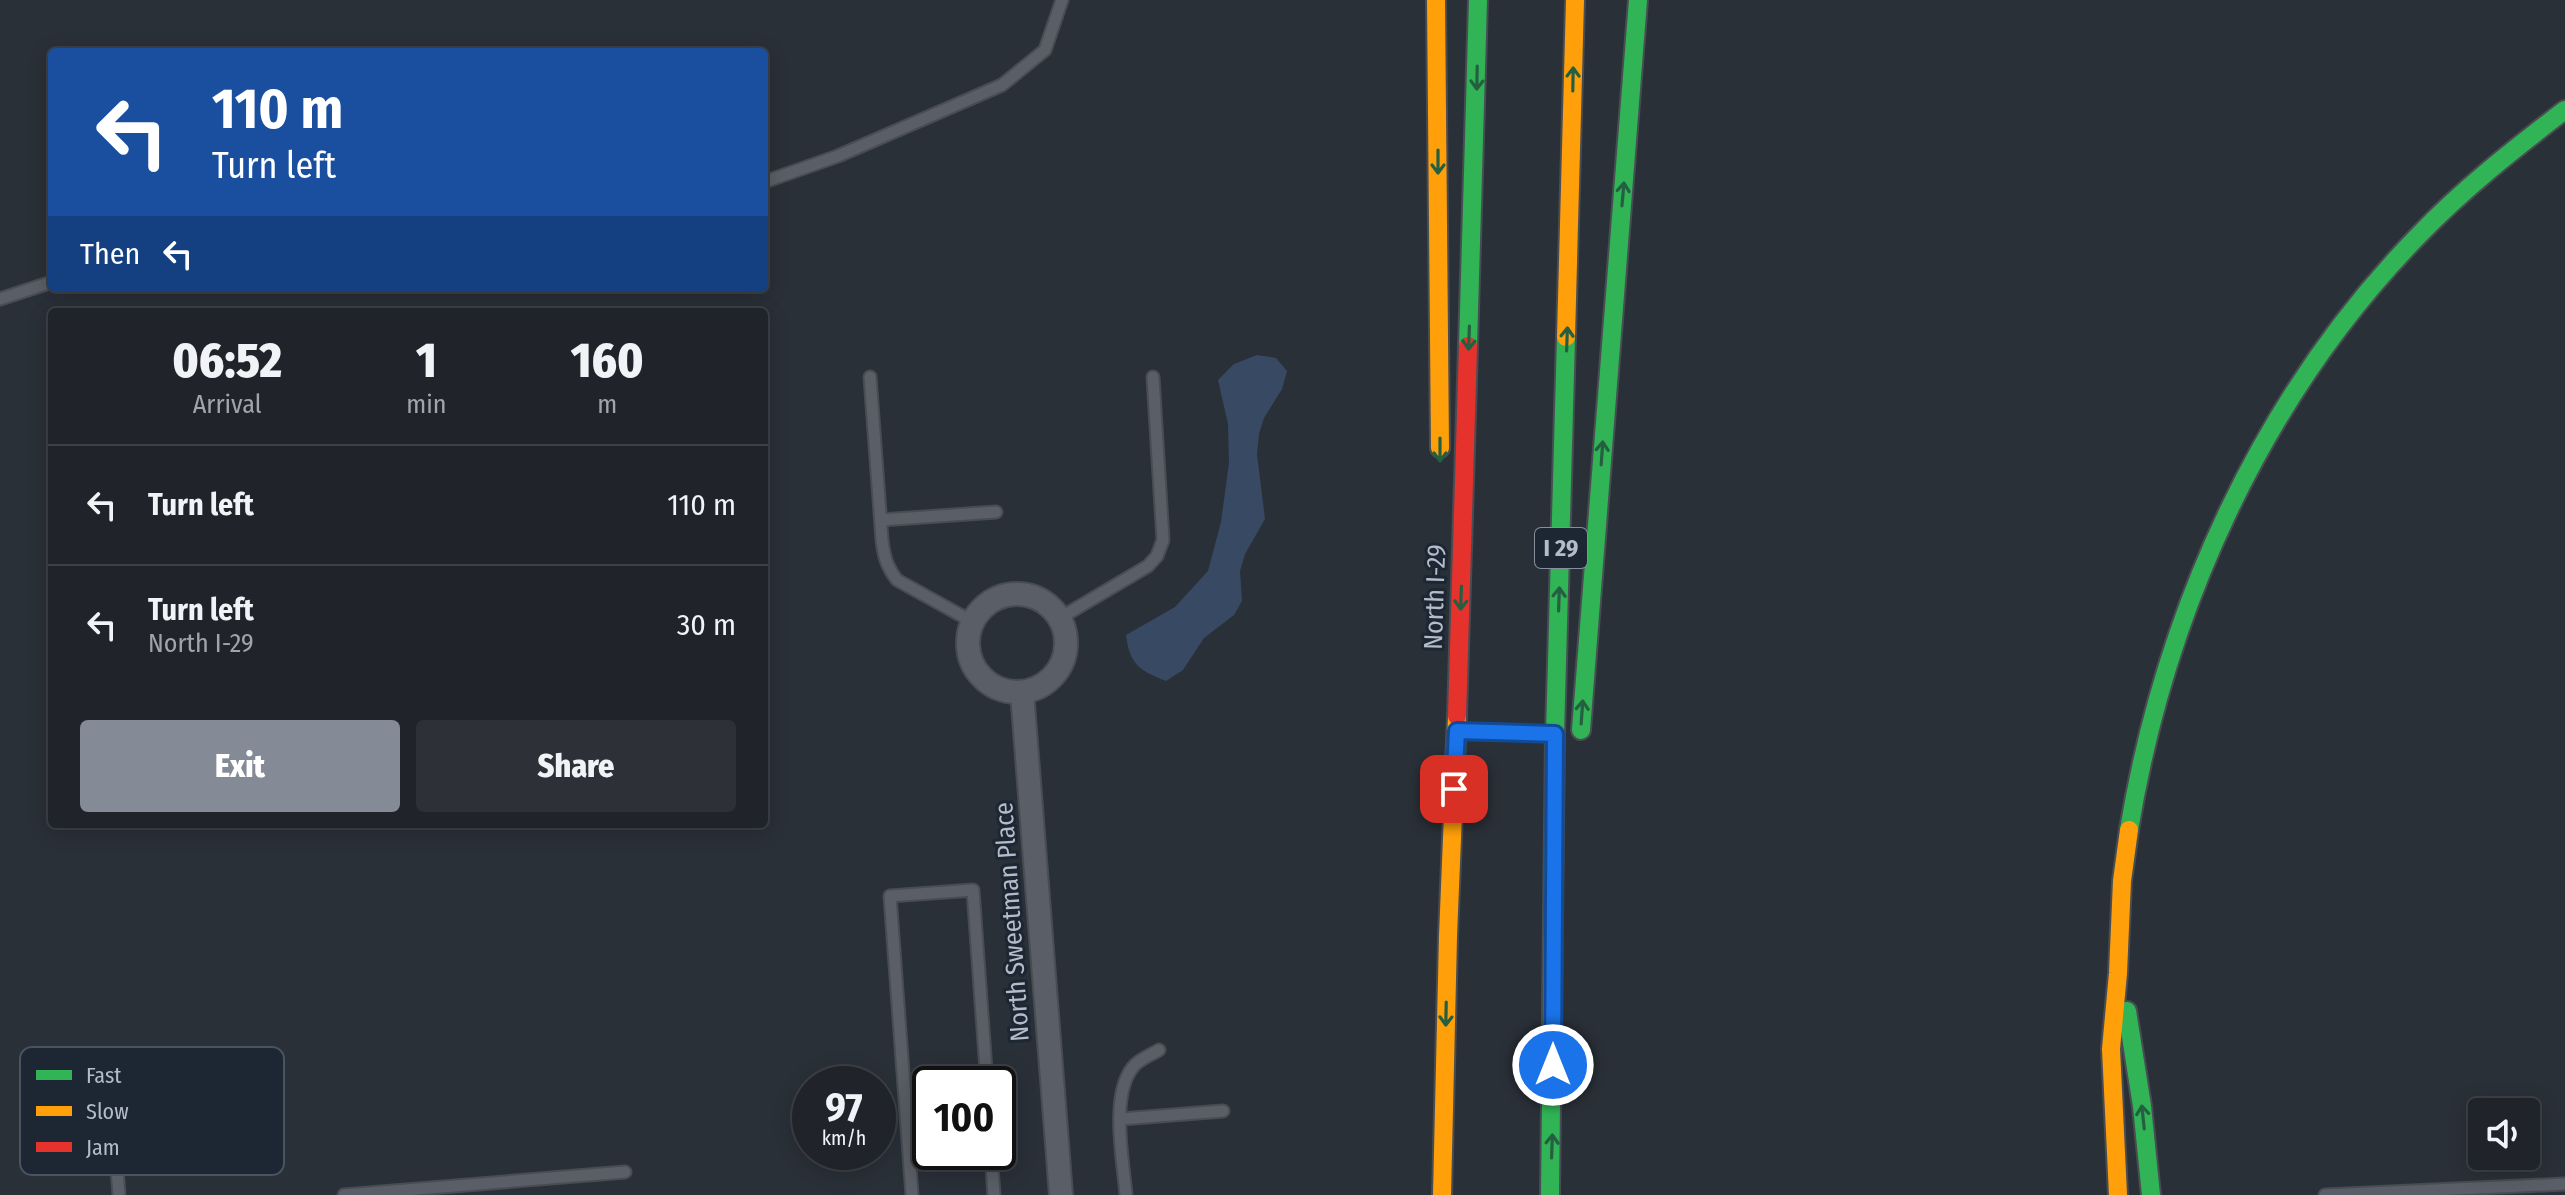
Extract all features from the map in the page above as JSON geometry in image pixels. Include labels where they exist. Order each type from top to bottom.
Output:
[{"type":"main road","points":[[1436,0],[1440,468]]},
{"type":"main road","name":"North I-29","points":[[1442,1195],[1478,0]]},
{"type":"main road","name":"I 29","points":[[1550,1195],[1555,734],[1575,0]]},
{"type":"main road","points":[[1579,752],[1638,0]]},
{"type":"main road","points":[[2118,1195],[2111,1109],[2111,1029],[2118,972],[2123,868],[2143,753],[2183,618],[2208,555],[2239,490],[2296,391],[2358,307],[2414,240],[2461,194],[2565,110]]},
{"type":"main road","points":[[1441,625],[1448,936]]},
{"type":"main road","points":[[1553,1097],[1572,846]]},
{"type":"main road","points":[[2118,972],[2138,1080],[2151,1195]]},
{"type":"street","points":[[1019,594],[1042,602],[1060,618],[1066,650],[1061,665],[1051,678],[1038,687],[1022,692],[999,688],[979,674],[971,660],[968,644],[977,614],[989,603],[1003,596],[1019,594]]},
{"type":"street","name":"North Sweetman Place","points":[[1022,692],[1061,1195]]},
{"type":"lane","points":[[768,181],[838,156],[1002,85],[1045,50],[1062,0]]},
{"type":"lane","points":[[0,299],[48,283]]},
{"type":"lane","points":[[870,377],[884,559],[897,580],[973,622]]},
{"type":"lane","points":[[1060,618],[1148,566],[1161,549],[1163,540],[1153,377]]},
{"type":"lane","points":[[881,520],[996,512]]},
{"type":"lane","points":[[1457,731],[1555,734]]},
{"type":"lane","points":[[912,1195],[890,896],[973,890],[986,1066]]},
{"type":"lane","points":[[1126,1195],[1121,1098],[1126,1078],[1135,1064],[1159,1050]]},
{"type":"lane","points":[[1121,1119],[1223,1111]]},
{"type":"lane","points":[[992,1170],[994,1195]]},
{"type":"lane","points":[[344,1195],[625,1172]]},
{"type":"lane","points":[[117,1175],[119,1195]]},
{"type":"lane","points":[[2325,1195],[2565,1184]]},
{"type":"water","points":[[1257,355],[1276,358],[1287,371],[1282,389],[1264,418],[1259,434],[1257,454],[1265,519],[1245,554],[1240,571],[1242,601],[1234,615],[1204,638],[1183,670],[1166,681],[1137,665],[1130,653],[1126,635],[1175,607],[1208,571],[1221,522],[1229,463],[1228,424],[1218,380],[1234,364]]},
{"type":"traffic: fast","points":[[1468,346],[1478,0]]},
{"type":"traffic: fast","points":[[1581,730],[1638,0]]},
{"type":"traffic: fast","points":[[2129,830],[2145,748],[2167,667],[2195,588],[2228,511],[2267,437],[2312,366],[2362,298],[2418,236],[2471,186],[2565,110]]},
{"type":"traffic: fast","points":[[1550,1195],[1555,734],[1566,337]]},
{"type":"traffic: fast","points":[[2127,1011],[2142,1106],[2151,1195]]},
{"type":"traffic: slow","points":[[1436,0],[1440,448]]},
{"type":"traffic: slow","points":[[1566,337],[1575,0]]},
{"type":"traffic: slow","points":[[1442,1195],[1457,716]]},
{"type":"traffic: slow","points":[[2118,1195],[2111,1049],[2122,881],[2129,830]]},
{"type":"traffic: jam","points":[[1457,716],[1468,346]]},
{"type":"route","points":[[1454,789],[1457,731],[1555,734],[1553,1065]]}]
